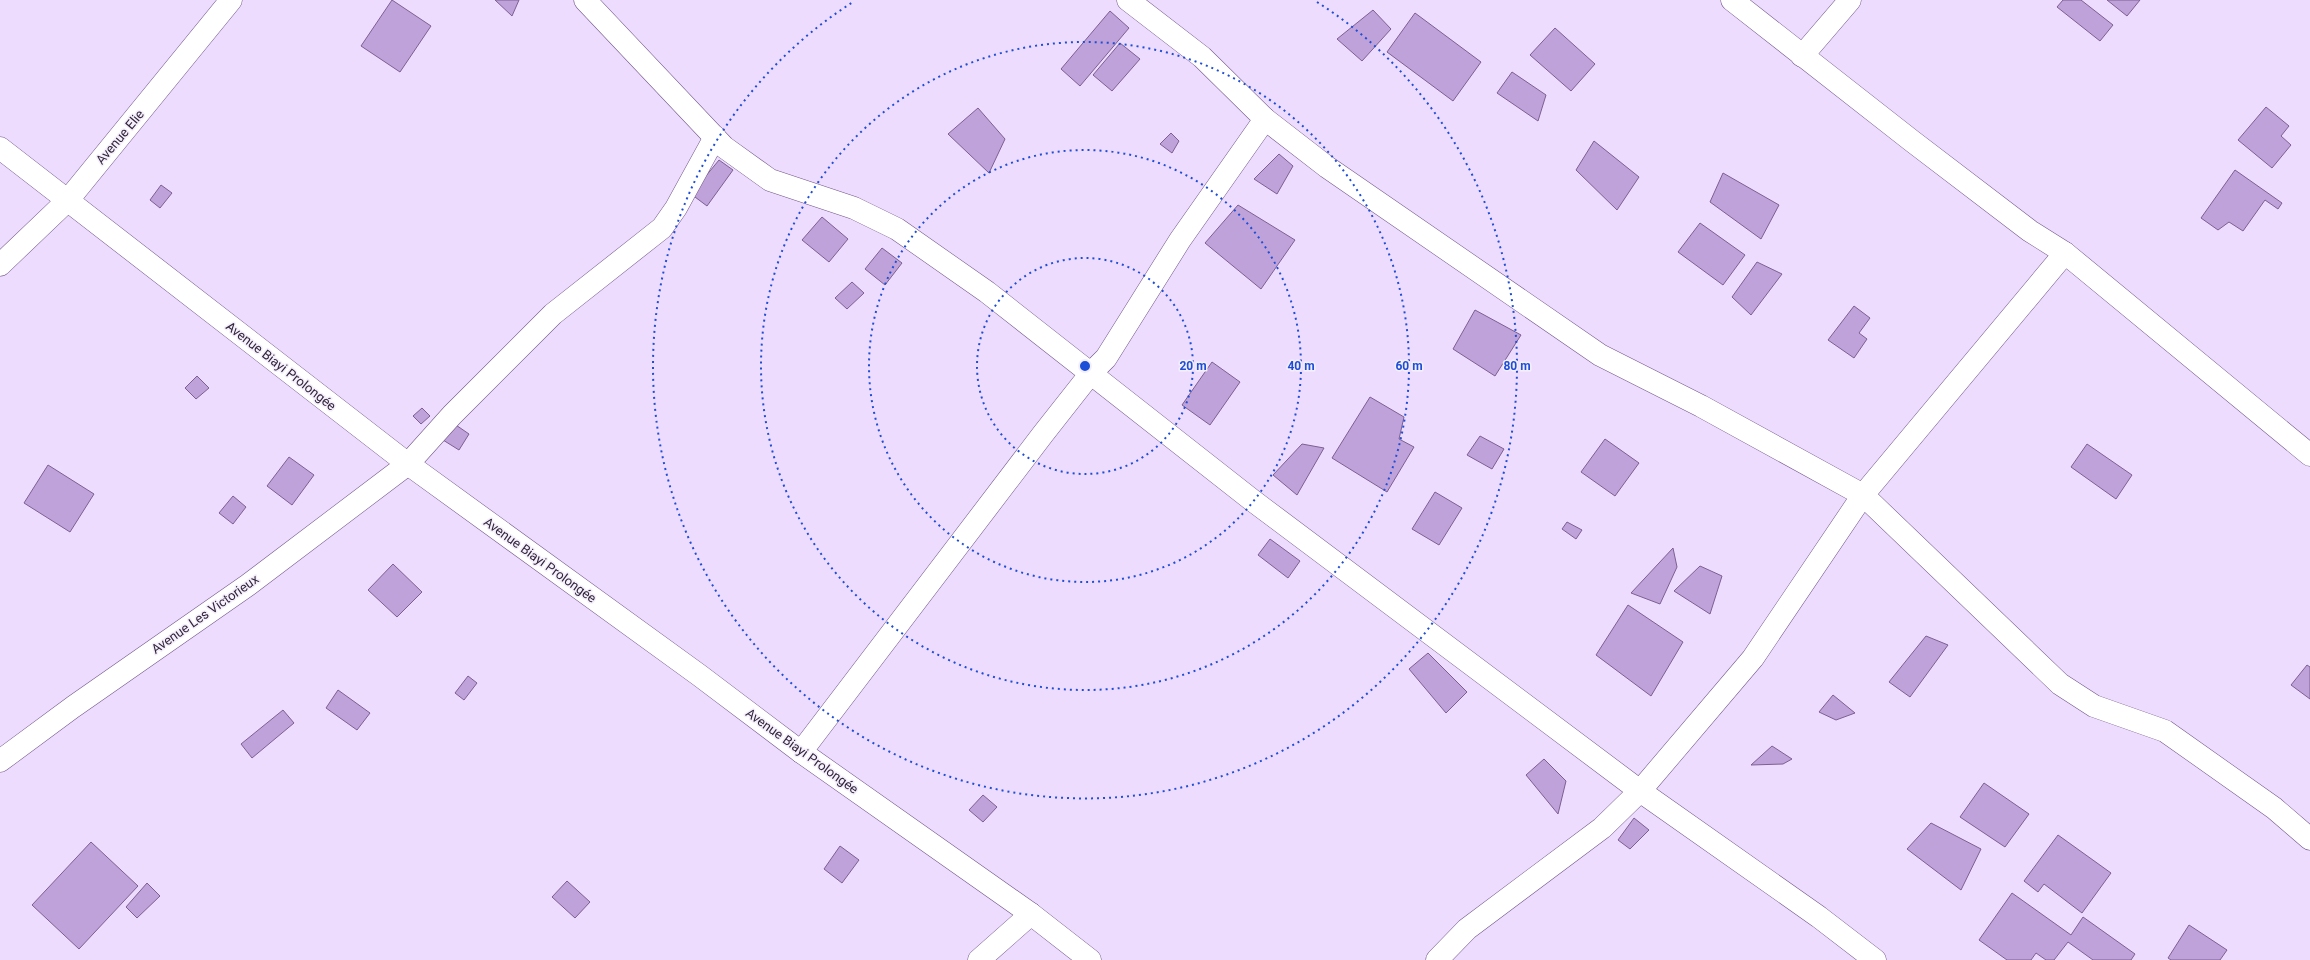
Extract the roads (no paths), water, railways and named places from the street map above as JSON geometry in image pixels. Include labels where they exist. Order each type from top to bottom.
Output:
[{"type":"street","name":"Avenue Elie","points":[[0,265],[68,200],[231,0]]},
{"type":"street","points":[[585,0],[724,148],[770,180],[854,208],[897,229],[987,292],[1252,500],[1640,791],[1819,917],[1875,960]]},
{"type":"street","points":[[1128,0],[1202,57],[1266,119],[1327,167],[1600,355],[1708,410],[1863,495],[2060,684],[2094,706],[2165,731],[2274,808],[2310,839]]},
{"type":"street","points":[[1732,0],[1802,56],[2030,231],[2065,253],[2310,455]]},
{"type":"street","points":[[1802,56],[1850,0]]},
{"type":"street","points":[[801,752],[1091,373],[1106,358],[1180,240],[1266,119]]},
{"type":"street","name":"Avenue Les Victorieux","points":[[0,761],[73,707],[248,585],[408,464],[452,415],[553,314],[662,228],[676,208],[715,138]]},
{"type":"street","name":"Avenue Biayi Prolongée","points":[[0,148],[408,464],[693,670],[801,752],[1031,914],[1090,960]]},
{"type":"street","points":[[1437,960],[1467,929],[1602,828],[1640,791],[1753,658],[1863,495],[2065,253]]},
{"type":"street","points":[[979,960],[1031,914]]}]
